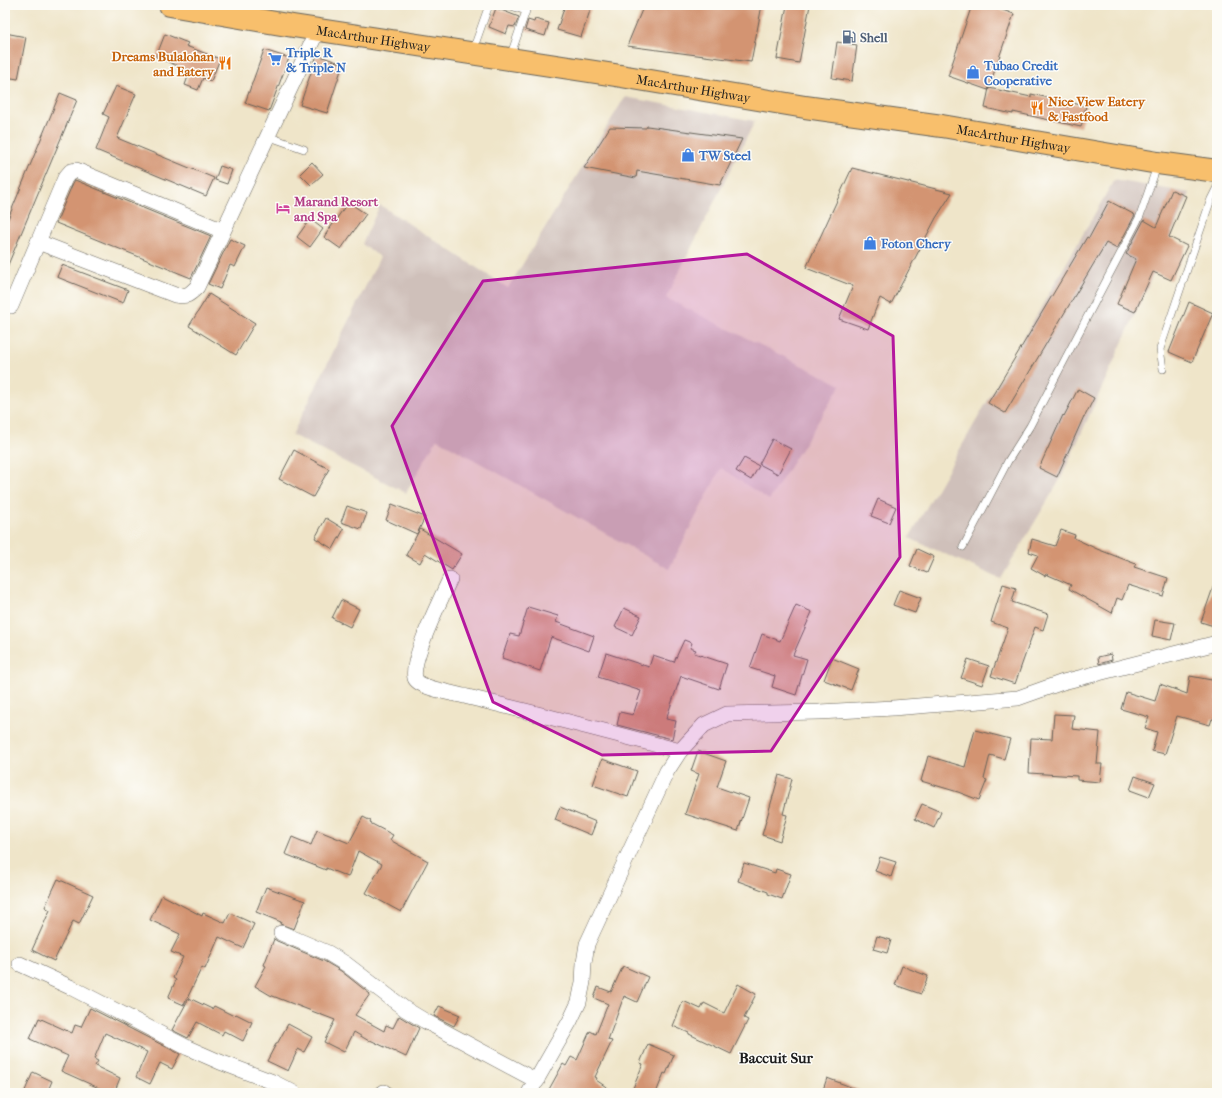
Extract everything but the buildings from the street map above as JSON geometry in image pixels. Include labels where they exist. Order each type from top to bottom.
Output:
[{"type":"highway","name":"MacArthur Highway","points":[[170,5],[805,107],[942,126],[1158,163],[1217,171]]},
{"type":"street","points":[[38,242],[175,294],[183,296],[188,295],[197,287],[318,29]]},
{"type":"street","points":[[11,306],[65,178],[71,171],[76,170],[223,231]]},
{"type":"street","points":[[450,579],[421,644],[415,666],[415,678],[419,683],[440,690],[680,751]]},
{"type":"street","points":[[281,933],[346,964],[405,1009],[533,1087],[579,1002],[583,982],[587,944],[667,771],[680,751],[704,725],[727,714],[820,712],[893,708],[1018,698],[1063,682],[1217,643]]},
{"type":"street","points":[[20,964],[70,987],[188,1048],[273,1082],[294,1093]]},
{"type":"lane","points":[[472,53],[489,5]]},
{"type":"lane","points":[[508,5],[526,11],[509,59]]},
{"type":"lane","points":[[267,136],[304,149]]},
{"type":"lane","points":[[963,546],[1008,461],[1033,419],[1140,216],[1158,163]]},
{"type":"lane","points":[[1163,369],[1160,349],[1211,199],[1217,187]]},
{"type":"highlighted area","points":[[747,254],[893,336],[900,557],[771,751],[602,755],[493,702],[392,426],[483,281]]},
{"type":"shaded area","points":[[625,97],[755,121],[666,298],[841,385],[769,500],[721,468],[669,569],[437,439],[406,493],[292,435],[380,257],[362,244],[380,205],[508,288]]},
{"type":"shaded area","points":[[1114,180],[1190,193],[1061,478],[1001,579],[909,538]]},
{"type":"place","name":"Shell","points":[[849,37]]},
{"type":"place","name":"Triple R & Triple N","points":[[275,59]]},
{"type":"place","name":"Dreams Bulalohan and Eatery","points":[[225,63]]},
{"type":"place","name":"Tubao Credit Cooperative","points":[[973,72]]},
{"type":"place","name":"Nice View Eatery & Fastfood","points":[[1037,108]]},
{"type":"place","name":"TW Steel","points":[[688,155]]},
{"type":"place","name":"Marand Resort and Spa","points":[[283,208]]},
{"type":"place","name":"Foton Chery","points":[[870,243]]},
{"type":"district","name":"Baccuit Sur","points":[[776,1058]]}]
